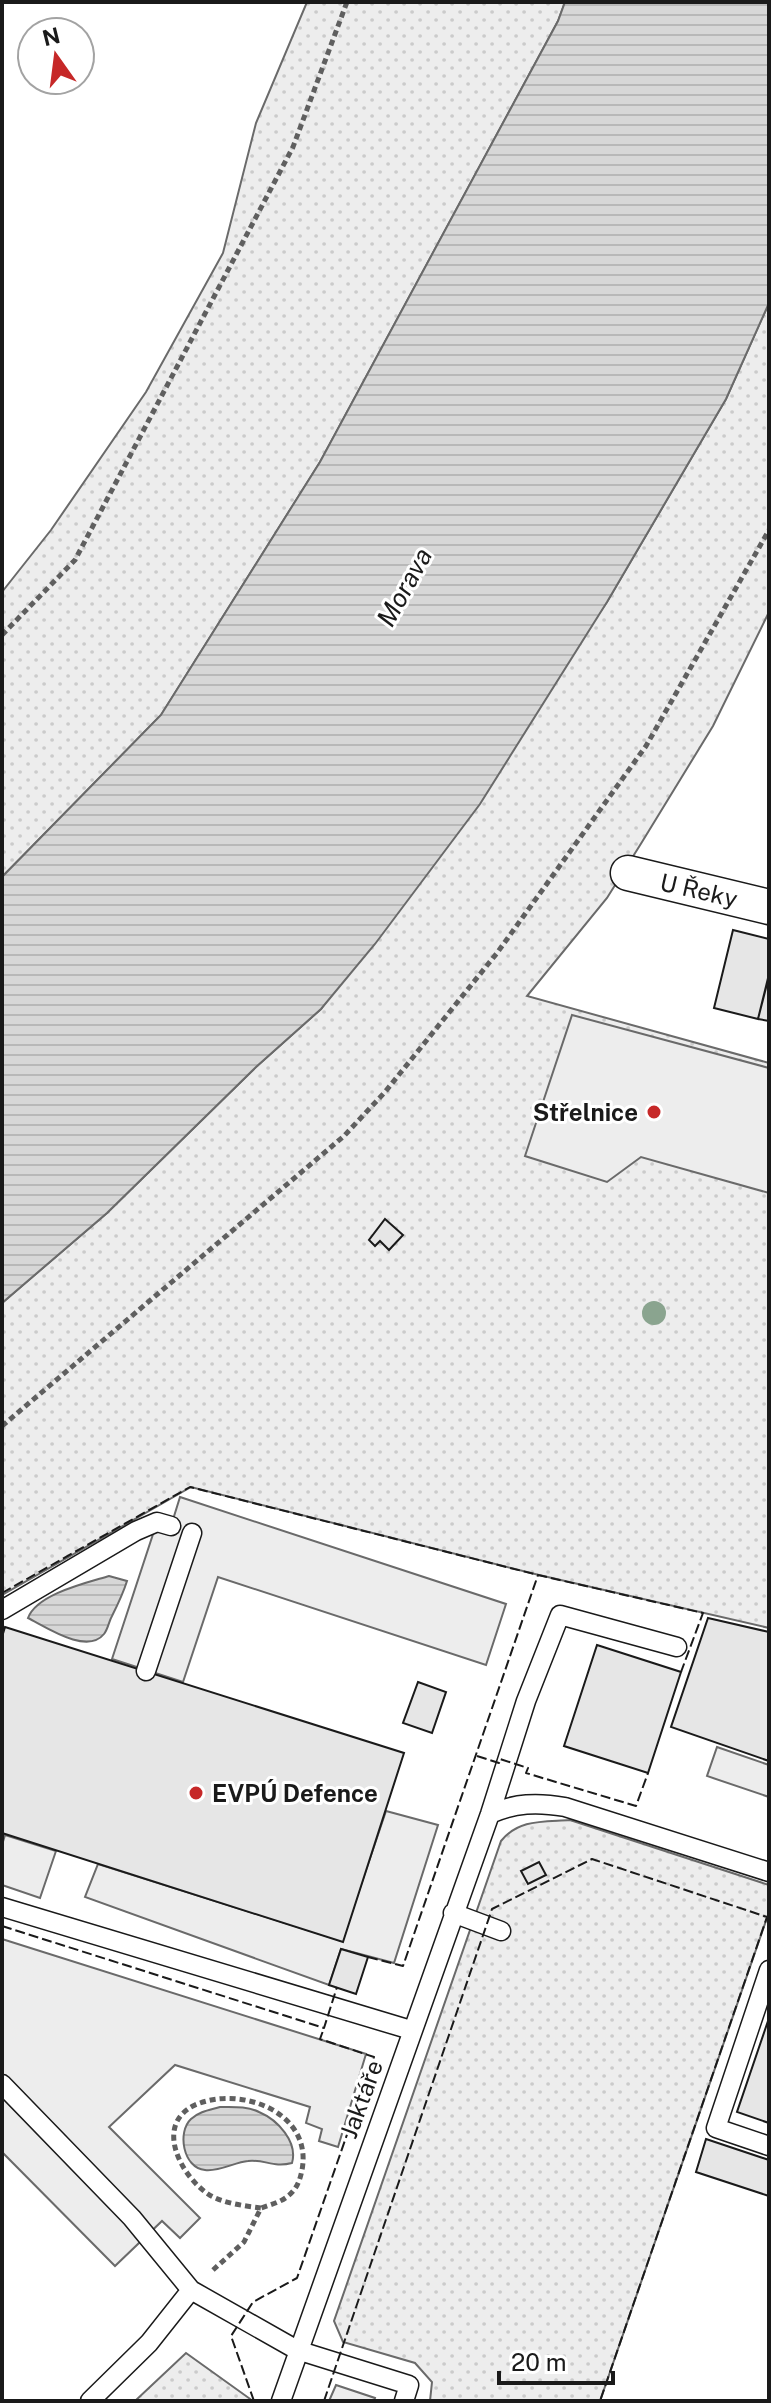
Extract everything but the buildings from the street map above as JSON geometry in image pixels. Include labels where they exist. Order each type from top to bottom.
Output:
[{"type":"street","name":"U Řeky","points":[[628,873],[769,907]]},
{"type":"lane","points":[[2,1610],[136,1531],[157,1522],[171,1526]]},
{"type":"lane","points":[[146,1671],[192,1533]]},
{"type":"lane","name":"Jaktáře","points":[[281,2401],[490,1814],[526,1701],[560,1615],[677,1647]]},
{"type":"lane","points":[[490,1814],[521,1804],[543,1803],[565,1807],[769,1872]]},
{"type":"lane","points":[[2,1907],[411,2030]]},
{"type":"lane","points":[[453,1913],[501,1931]]},
{"type":"lane","points":[[769,1970],[716,2128],[769,2146]]},
{"type":"lane","points":[[2,2084],[132,2218],[191,2290],[297,2350],[409,2385],[404,2401]]},
{"type":"lane","points":[[90,2401],[149,2343],[191,2290]]},
{"type":"path","points":[[2,635],[75,560],[293,147],[347,2]]},
{"type":"path","points":[[2,1426],[344,1136],[385,1092],[497,953],[646,746],[769,530]]},
{"type":"path","points":[[191,2290],[244,2242],[261,2208],[288,2196],[298,2185],[304,2159],[302,2143],[293,2127],[280,2114],[243,2098],[221,2098],[195,2106],[181,2115],[173,2128],[172,2142],[181,2164],[193,2180],[209,2195],[261,2208]]},
{"type":"shaded area","points":[[307,2],[565,2],[558,21],[320,462],[161,715],[2,877],[2,592],[51,530],[146,392],[223,253],[256,123]]},
{"type":"shaded area","points":[[769,303],[769,612],[713,726],[607,898],[527,996],[769,1063],[769,1628],[539,1575],[191,1487],[2,1595],[2,1303],[107,1213],[256,1067],[321,1009],[607,602],[726,399]]},
{"type":"shaded area","name":"Střelnice","points":[[572,1015],[769,1068],[769,1193],[641,1157],[607,1182],[525,1156]]},
{"type":"shaded area","points":[[180,1497],[506,1604],[486,1665],[218,1577],[183,1682],[112,1659],[157,1522],[171,1526]]},
{"type":"shaded area","points":[[717,1747],[769,1765],[769,1797],[707,1776]]},
{"type":"shaded area","points":[[386,1811],[438,1825],[394,1963],[341,1949],[329,1985],[85,1897],[98,1864],[342,1941]]},
{"type":"shaded area","points":[[570,1820],[769,1885],[769,1912],[600,2401],[430,2401],[432,2382],[415,2363],[343,2342],[334,2321],[501,1841],[524,1825]]},
{"type":"shaded area","points":[[5,1835],[56,1851],[40,1898],[2,1885]]},
{"type":"shaded area","points":[[2,1939],[366,2054],[338,2147],[319,2141],[322,2129],[306,2123],[310,2107],[175,2065],[109,2127],[200,2218],[180,2238],[162,2221],[115,2266],[2,2152]]},
{"type":"shaded area","points":[[186,2353],[253,2401],[135,2401]]},
{"type":"shaded area","points":[[336,2385],[375,2398],[374,2401],[329,2401]]},
{"type":"water","name":"Morava","points":[[565,2],[769,2],[769,303],[726,399],[607,602],[480,804],[375,944],[321,1009],[256,1067],[107,1213],[2,1303],[2,877],[161,715],[320,462],[558,21]]},
{"type":"water","points":[[109,1576],[127,1581],[104,1634],[97,1640],[77,1641],[28,1618],[41,1602],[52,1596]]},
{"type":"water","points":[[220,2107],[250,2109],[273,2120],[289,2140],[292,2163],[280,2165],[248,2161],[216,2170],[198,2168],[184,2149],[184,2132],[191,2119],[198,2114]]},
{"type":"fence","points":[[2,1593],[190,1487],[538,1575],[703,1613],[681,1672]]},
{"type":"fence","points":[[368,1957],[403,1966],[538,1575]]},
{"type":"fence","points":[[477,1756],[499,1763],[500,1759],[528,1768],[526,1773],[636,1806],[648,1773]]},
{"type":"fence","points":[[324,2401],[492,1909],[592,1859],[767,1917],[600,2401]]},
{"type":"fence","points":[[2,1926],[324,2028],[337,1987]]},
{"type":"fence","points":[[254,2401],[231,2336],[253,2302],[297,2278],[374,2057],[320,2039],[324,2028]]},
{"type":"place","name":"Střelnice","points":[[654,1112]]},
{"type":"place","name":"EVPÚ Defence","points":[[196,1793]]}]
